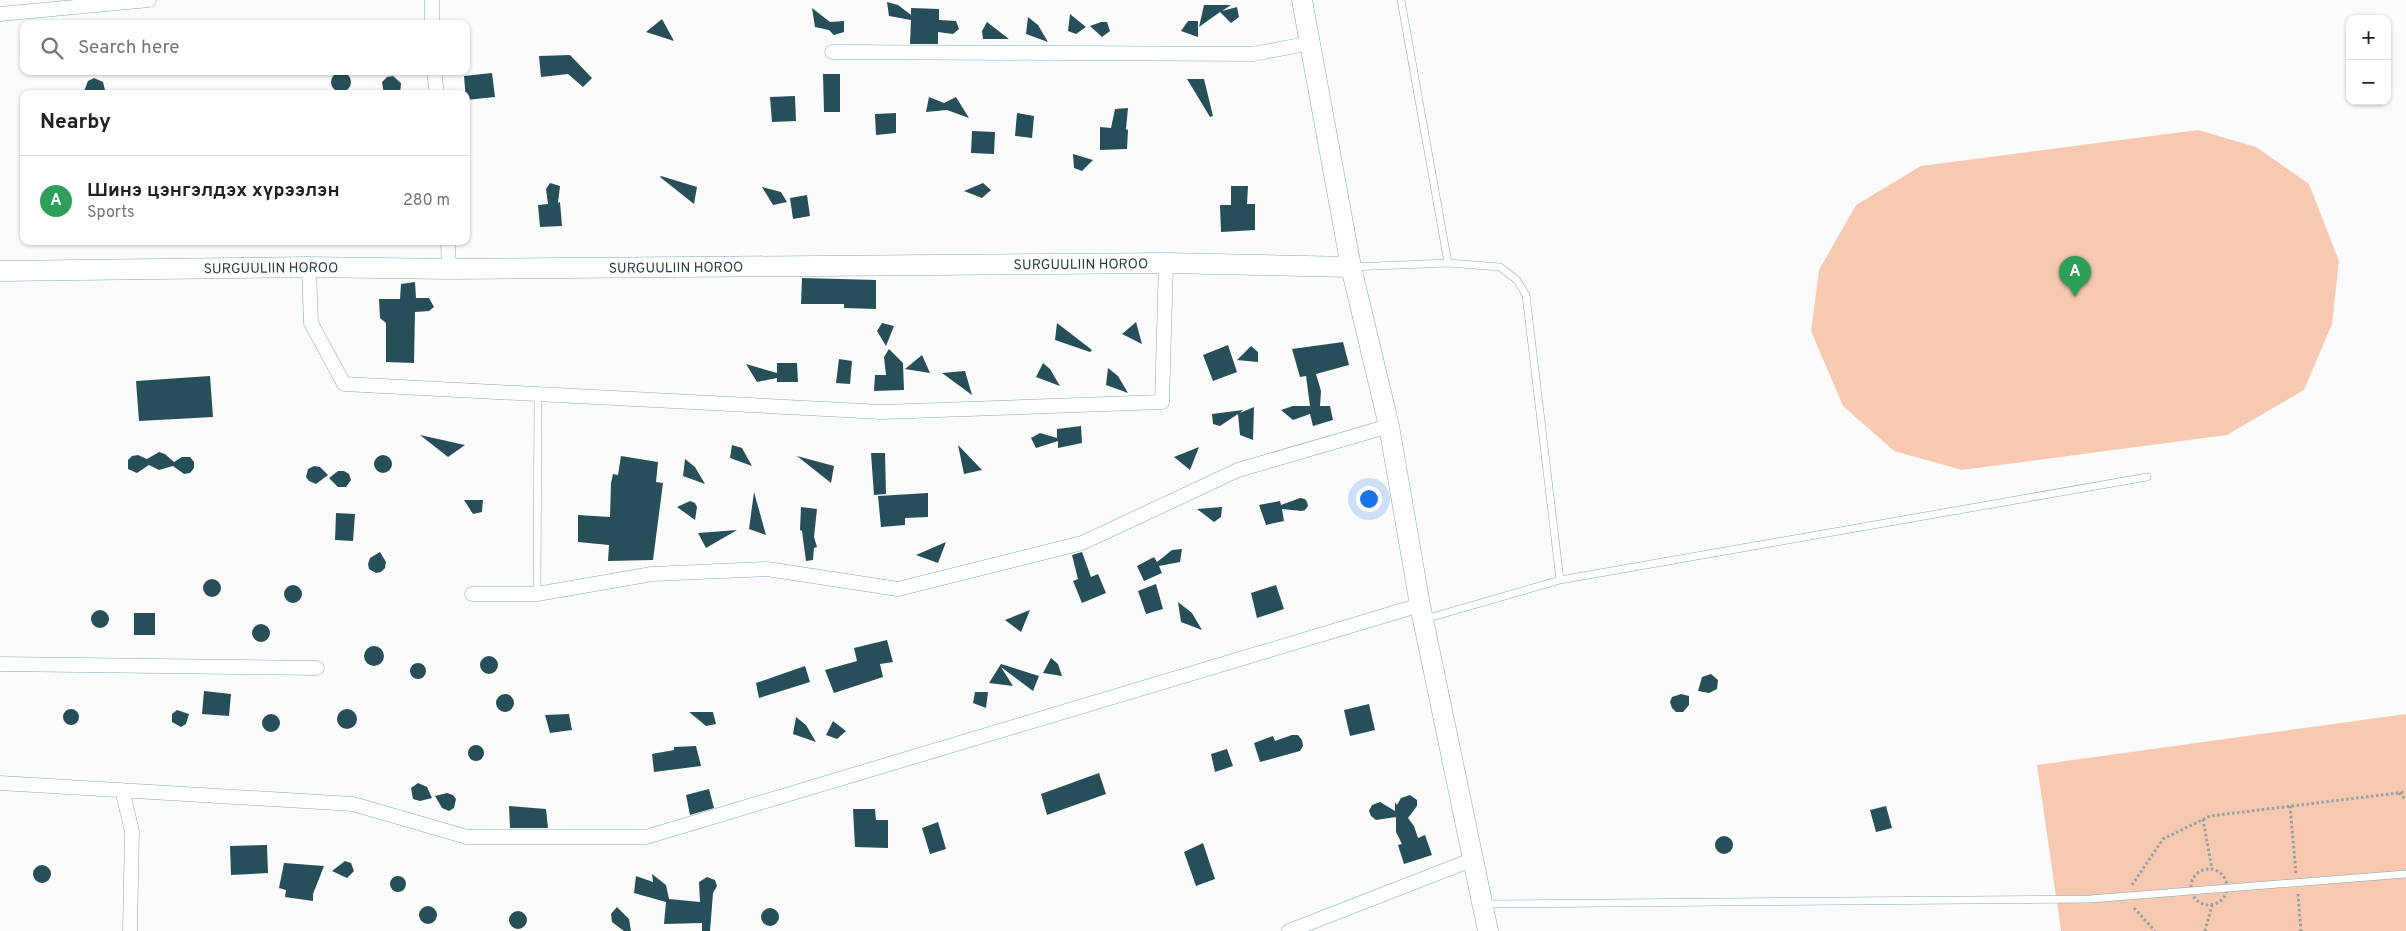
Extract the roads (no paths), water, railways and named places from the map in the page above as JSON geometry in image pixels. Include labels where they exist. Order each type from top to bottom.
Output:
[{"type":"street","points":[[0,14],[149,0]]},
{"type":"street","points":[[432,0],[432,20]]},
{"type":"street","points":[[1302,0],[1352,267],[1389,426],[1421,612],[1488,931]]},
{"type":"street","points":[[832,52],[1253,54],[1311,43]]},
{"type":"street","points":[[435,75],[436,90]]},
{"type":"street","points":[[448,245],[449,269]]},
{"type":"street","points":[[309,267],[312,322],[344,384],[882,412],[1162,402],[1166,263]]},
{"type":"street","name":"SURGUULIIN HOROO","points":[[0,271],[309,267],[449,269],[1166,263],[1352,267]]},
{"type":"street","points":[[472,594],[537,594],[652,574],[767,569],[898,589],[1082,543],[1238,470],[1389,426]]},
{"type":"street","points":[[0,783],[353,804],[467,837],[646,837],[1421,612]]},
{"type":"street","points":[[0,664],[317,668]]},
{"type":"street","points":[[122,790],[132,831],[130,931]]},
{"type":"street","points":[[1289,931],[1474,859]]},
{"type":"lane","points":[[1401,0],[1448,263]]},
{"type":"lane","points":[[1352,267],[1448,263],[1500,267],[1517,280],[1526,295],[1560,580]]},
{"type":"lane","points":[[537,594],[538,395]]},
{"type":"lane","points":[[1421,612],[1560,580],[2147,477]]},
{"type":"lane","points":[[1482,904],[2090,900],[2406,874]]},
{"type":"place","name":"Шинэ цэнгэлдэх хүрээлэн","points":[[2075,297]]}]
